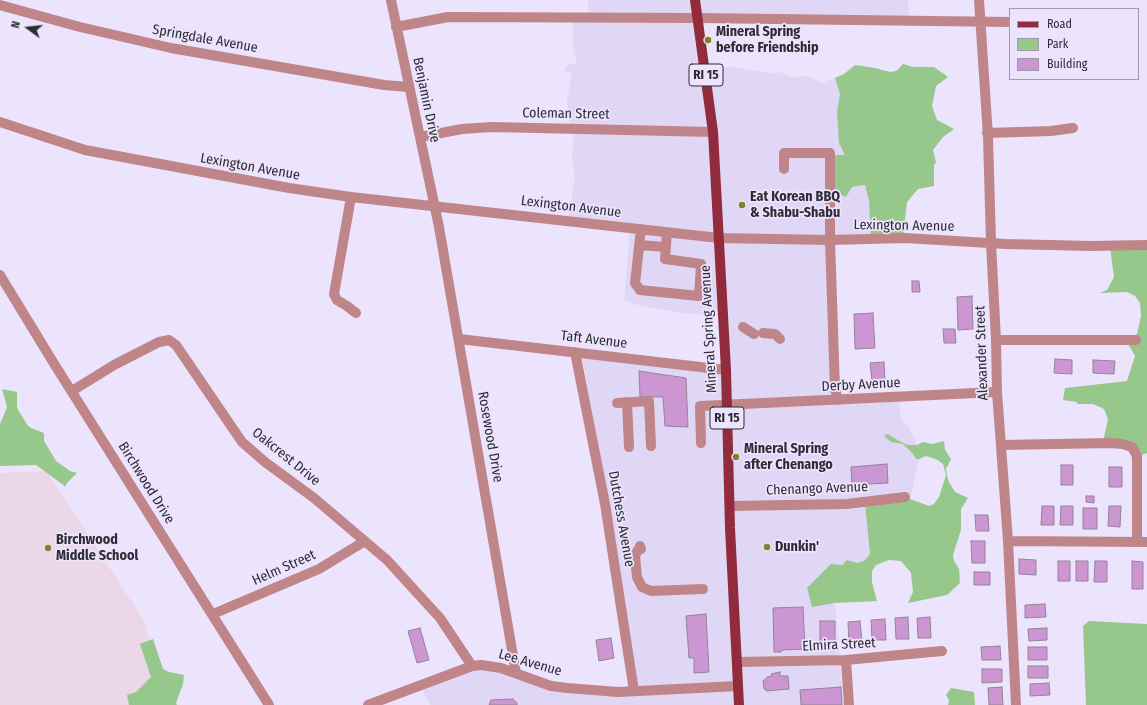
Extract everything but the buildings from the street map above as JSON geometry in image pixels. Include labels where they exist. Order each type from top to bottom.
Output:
[{"type":"main road","name":"Mineral Spring Avenue","points":[[696,0],[713,132],[726,370],[726,406],[739,705]]},
{"type":"street","name":"Benjamin Drive","points":[[391,0],[408,87],[434,205]]},
{"type":"street","name":"Alexander Street","points":[[979,0],[987,133],[997,392],[1008,541],[1016,705]]},
{"type":"street","name":"Springdale Avenue","points":[[0,5],[80,27],[171,48],[384,85],[408,87]]},
{"type":"street","points":[[396,27],[448,16],[1009,22]]},
{"type":"street","name":"Lexington Avenue","points":[[0,122],[85,150],[289,188],[351,197],[434,205],[719,238],[830,240],[863,238],[932,239],[991,243],[1092,246],[1147,245]]},
{"type":"street","name":"Coleman Street","points":[[420,137],[462,129],[492,127],[713,132]]},
{"type":"street","points":[[987,133],[1051,131],[1073,128]]},
{"type":"street","points":[[784,169],[784,153],[830,153],[830,240],[835,389],[838,400]]},
{"type":"street","points":[[351,197],[334,294],[337,300],[356,313]]},
{"type":"street","name":"Rosewood Drive","points":[[434,205],[459,339],[516,673]]},
{"type":"street","points":[[641,229],[635,283],[640,290],[699,296],[701,264],[665,259],[667,232]]},
{"type":"street","points":[[639,244],[666,247]]},
{"type":"street","name":"Birchwood Drive","points":[[0,275],[270,705]]},
{"type":"street","points":[[743,327],[759,333],[775,334],[780,339]]},
{"type":"street","name":"Taft Avenue","points":[[459,339],[726,370]]},
{"type":"street","name":"Oakcrest Drive","points":[[72,391],[114,365],[159,342],[169,340],[176,345],[186,357],[242,442],[265,462],[314,498],[387,560],[440,618],[472,666]]},
{"type":"street","points":[[996,340],[1136,340]]},
{"type":"street","name":"Dutchess Avenue","points":[[575,352],[605,504],[634,691]]},
{"type":"street","name":"Derby Avenue","points":[[701,443],[700,406],[726,406],[997,392]]},
{"type":"street","points":[[629,447],[622,402],[648,401],[651,446]]},
{"type":"street","points":[[1002,445],[1111,443],[1132,447],[1137,456],[1136,542]]},
{"type":"street","name":"Chenango Avenue","points":[[730,506],[847,504],[905,496]]},
{"type":"street","name":"Helm Street","points":[[212,614],[319,569],[365,541]]},
{"type":"street","points":[[1008,541],[1147,542]]},
{"type":"street","points":[[640,546],[640,549],[635,556],[637,577],[642,586],[651,591],[703,589]]},
{"type":"street","name":"Elmira Street","points":[[738,662],[846,660],[942,651]]},
{"type":"street","points":[[846,660],[849,705]]},
{"type":"street","name":"Lee Avenue","points":[[368,705],[472,666],[486,665],[516,673],[552,686],[618,692],[738,686]]},
{"type":"shaded area","points":[[588,0],[908,0],[910,22],[701,21],[708,69],[731,67],[770,73],[780,72],[791,77],[808,76],[821,83],[835,78],[840,94],[837,112],[846,155],[837,155],[852,187],[865,185],[869,201],[871,239],[834,243],[839,397],[899,397],[901,419],[909,427],[917,445],[907,445],[887,434],[891,442],[903,444],[916,459],[919,459],[910,499],[865,504],[870,554],[864,561],[857,563],[848,560],[812,607],[835,603],[844,705],[430,705],[422,689],[472,666],[532,680],[630,693],[609,506],[582,357],[726,369],[727,316],[682,313],[624,301],[630,230],[567,223],[575,178],[572,159],[574,133],[570,129],[567,100],[572,73],[565,71],[565,68],[569,64],[577,64],[573,49],[573,23],[575,20],[589,19]]},
{"type":"shaded area","name":"Birchwood Middle School","points":[[46,471],[145,622],[166,703],[143,705],[0,705],[0,473]]},
{"type":"green space","points":[[903,64],[913,67],[934,67],[948,77],[936,86],[932,106],[937,120],[954,129],[943,137],[933,150],[936,162],[934,165],[934,186],[918,189],[907,202],[903,236],[871,239],[869,201],[865,185],[852,187],[846,197],[828,190],[828,158],[837,155],[845,155],[839,143],[837,112],[840,94],[835,78],[844,74],[855,65],[890,72],[896,71]]},
{"type":"green space","points":[[1147,246],[1147,453],[1139,456],[1133,448],[1103,442],[1108,419],[1104,409],[1093,404],[1077,404],[1077,402],[1063,400],[1065,388],[1127,381],[1135,356],[1126,340],[1137,334],[1141,316],[1140,303],[1135,296],[1127,292],[1100,293],[1107,290],[1114,277],[1110,247]]},
{"type":"green space","points":[[2,389],[17,392],[17,408],[28,426],[44,433],[44,441],[56,461],[70,471],[77,473],[66,484],[66,487],[36,465],[0,466],[0,424],[7,407]]},
{"type":"green space","points":[[887,434],[907,445],[917,445],[923,442],[932,444],[944,441],[945,450],[951,459],[946,469],[948,480],[955,492],[968,498],[961,509],[961,530],[953,555],[954,561],[959,569],[960,583],[947,595],[908,603],[913,592],[911,573],[901,561],[889,560],[876,565],[872,571],[872,582],[877,601],[835,603],[812,607],[807,588],[831,564],[842,565],[847,560],[857,563],[864,561],[870,554],[865,504],[910,499],[929,506],[934,504],[939,497],[946,475],[943,464],[938,460],[926,456],[916,459],[903,444],[891,442],[884,436]]},
{"type":"green space","points":[[1089,621],[1147,624],[1147,705],[1086,705],[1083,626]]},
{"type":"green space","points":[[153,639],[163,669],[169,672],[184,675],[183,684],[176,703],[177,705],[129,705],[127,695],[136,692],[151,677],[140,644]]},
{"type":"green space","points":[[951,688],[974,692],[975,705],[948,705],[949,700],[946,695]]},
{"type":"place","name":"Mineral Spring before Friendship","points":[[708,40]]},
{"type":"place","name":"Eat Korean BBQ & Shabu-Shabu","points":[[742,205]]},
{"type":"place","name":"Mineral Spring after Chenango","points":[[736,457]]},
{"type":"place","name":"Dunkin'","points":[[767,547]]},
{"type":"place","name":"Birchwood Middle School","points":[[48,548]]}]
